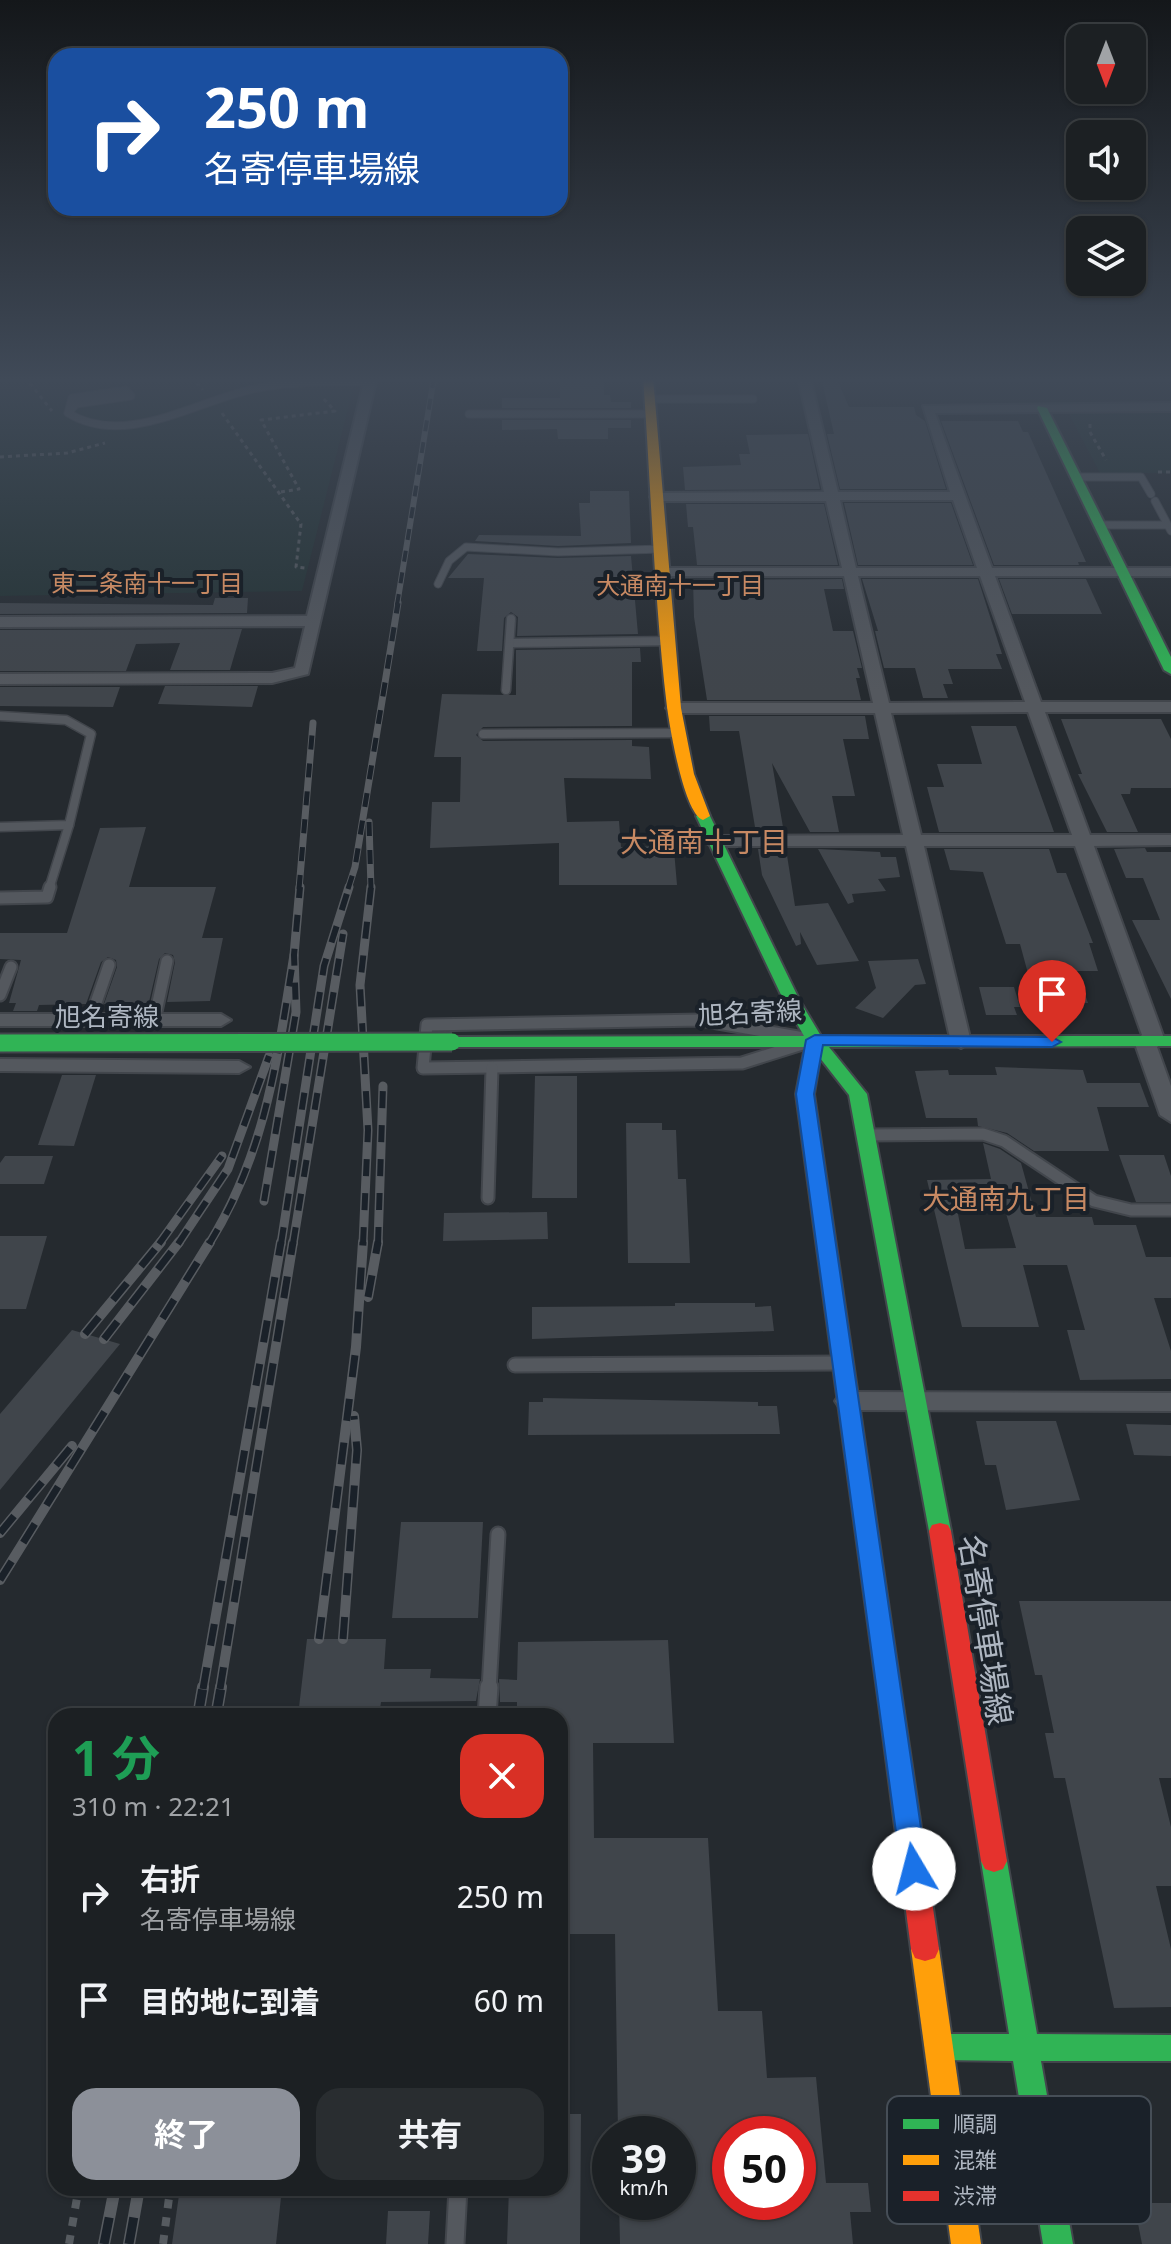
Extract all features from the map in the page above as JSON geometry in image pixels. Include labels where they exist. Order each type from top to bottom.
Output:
[{"type":"main road","name":"旭名寄線","points":[[0,1043],[815,1040],[760,942],[712,841],[687,774],[674,708],[656,482]]},
{"type":"main road","points":[[1077,482],[1171,670]]},
{"type":"main road","points":[[946,2096],[805,1094],[815,1040],[1157,1041]]},
{"type":"main road","name":"名寄停車場線","points":[[815,1040],[858,1094],[918,1401],[1032,2096]]},
{"type":"main road","points":[[939,2047],[1171,2048]]},
{"type":"main road","points":[[963,2224],[966,2244]]},
{"type":"main road","name":"名寄停車場線","points":[[1054,2224],[1058,2244]]},
{"type":"street","points":[[0,679],[288,676],[302,671],[346,482]]},
{"type":"street","points":[[830,482],[961,1042]]},
{"type":"street","points":[[952,482],[1081,841],[1157,1041],[1171,1115]]},
{"type":"street","points":[[657,497],[957,496]]},
{"type":"street","points":[[665,572],[1171,572]]},
{"type":"street","points":[[0,622],[313,621]]},
{"type":"street","points":[[674,708],[1171,707]]},
{"type":"street","points":[[712,841],[1171,840]]},
{"type":"street","points":[[0,1020],[221,1020]]},
{"type":"street","points":[[0,1065],[239,1067]]},
{"type":"street","points":[[848,1401],[1171,1402]]},
{"type":"lane","points":[[1144,482],[1169,528]]},
{"type":"lane","points":[[1099,525],[1169,528]]},
{"type":"lane","points":[[438,584],[449,561],[466,547],[558,552],[663,549]]},
{"type":"lane","points":[[506,690],[511,619]]},
{"type":"lane","points":[[511,643],[670,641]]},
{"type":"lane","points":[[0,716],[66,720],[91,734],[69,825],[47,897],[0,898]]},
{"type":"lane","points":[[483,734],[679,733]]},
{"type":"lane","points":[[0,827],[69,825]]},
{"type":"lane","points":[[154,1021],[167,961]]},
{"type":"lane","points":[[90,1020],[109,965]]},
{"type":"lane","points":[[0,995],[11,967]]},
{"type":"lane","points":[[701,1020],[815,1040],[742,1063],[423,1068],[427,1025],[701,1020]]},
{"type":"lane","points":[[488,1198],[492,1068]]},
{"type":"lane","points":[[865,1135],[983,1134],[1004,1141],[1094,1201],[1131,1210],[1171,1210]]},
{"type":"lane","points":[[515,1365],[843,1363]]},
{"type":"lane","points":[[487,1708],[498,1534]]},
{"type":"lane","points":[[455,2244],[458,2196]]},
{"type":"path","points":[[273,482],[301,524],[296,567],[326,568]]},
{"type":"path","points":[[281,492],[299,489],[295,482]]},
{"type":"path","points":[[69,2244],[77,2196]]},
{"type":"path","points":[[163,2244],[169,2196]]},
{"type":"shaded area","points":[[0,482],[330,482],[302,591],[0,596]]},
{"type":"building","points":[[684,482],[818,482],[820,489],[685,490]]},
{"type":"building","points":[[838,482],[944,482],[946,489],[840,489]]},
{"type":"building","points":[[963,482],[1050,482],[1086,562],[1078,562],[1079,565],[994,565]]},
{"type":"building","points":[[590,491],[629,491],[631,543],[558,546],[475,541],[479,535],[581,536],[579,503],[590,503]]},
{"type":"building","points":[[844,503],[951,503],[973,565],[858,565]]},
{"type":"building","points":[[686,504],[824,504],[838,565],[697,565],[693,527],[688,527]]},
{"type":"building","points":[[468,554],[558,558],[631,556],[638,634],[517,636],[518,617],[511,612],[504,618],[502,651],[477,651],[484,578],[448,578]]},
{"type":"building","points":[[842,579],[844,589],[824,589],[833,631],[853,631],[862,668],[857,668],[860,678],[856,678],[861,700],[707,700],[694,617],[693,580]]},
{"type":"building","points":[[862,579],[978,579],[1002,654],[996,654],[1002,669],[948,669],[953,684],[943,684],[948,698],[923,698],[915,668],[884,668],[875,631],[878,631]]},
{"type":"building","points":[[999,579],[1086,579],[1102,614],[1012,614]]},
{"type":"building","points":[[215,598],[248,598],[247,613],[0,614],[0,603],[213,605]]},
{"type":"building","points":[[242,629],[230,670],[170,670],[180,643],[136,644],[126,671],[0,671],[0,630]]},
{"type":"building","points":[[640,648],[641,662],[632,662],[632,726],[483,727],[476,735],[483,741],[632,740],[632,746],[649,747],[651,779],[564,778],[567,822],[619,821],[621,847],[668,846],[669,850],[674,850],[677,885],[559,885],[559,843],[430,848],[432,802],[460,802],[461,757],[434,757],[442,694],[516,695],[516,650]]},
{"type":"building","points":[[165,686],[258,686],[252,707],[158,704]]},
{"type":"building","points":[[0,687],[120,687],[113,707],[0,706]]},
{"type":"building","points":[[709,716],[865,716],[869,739],[843,739],[855,796],[832,796],[839,832],[810,832],[772,763],[784,833],[756,833],[739,731],[710,731]]},
{"type":"building","points":[[1061,719],[1161,719],[1171,739],[1171,788],[1131,788],[1130,794],[1121,794],[1138,832],[1107,832],[1078,774],[1082,774]]},
{"type":"building","points":[[971,726],[1016,726],[1054,832],[939,832],[927,787],[944,787],[937,764],[982,764]]},
{"type":"building","points":[[146,827],[129,887],[216,887],[202,938],[223,938],[210,1001],[167,1002],[175,962],[173,955],[165,953],[159,959],[149,1002],[144,1005],[104,1004],[117,967],[116,960],[108,957],[101,962],[86,1004],[39,1005],[37,1011],[13,1011],[16,1003],[9,1003],[21,960],[0,959],[0,933],[67,933],[100,828]]},
{"type":"building","points":[[1145,848],[1147,852],[1171,852],[1171,999],[1132,920],[1160,920],[1143,878],[1126,878],[1114,849]]},
{"type":"building","points":[[758,849],[786,849],[795,906],[828,903],[859,961],[817,965],[800,932],[801,944],[796,946],[762,875]]},
{"type":"building","points":[[818,849],[880,852],[881,857],[896,857],[900,877],[878,879],[886,891],[852,894],[854,902],[848,904]]},
{"type":"building","points":[[944,849],[1049,849],[1057,873],[1066,873],[1093,943],[1089,943],[1098,971],[1077,971],[1088,1003],[1036,1003],[1020,944],[1006,944],[983,872],[950,870]]},
{"type":"building","points":[[918,959],[926,984],[915,985],[883,1018],[855,1008],[876,988],[868,961]]},
{"type":"building","points":[[979,987],[1014,987],[1020,1007],[1014,1007],[1017,1015],[986,1015]]},
{"type":"building","points":[[995,1067],[1083,1070],[1087,1083],[1140,1083],[1149,1107],[1097,1107],[1109,1151],[1034,1151],[1007,1133],[978,1126],[977,1118],[926,1118],[915,1071],[948,1070],[949,1075],[997,1075]]},
{"type":"building","points":[[62,1075],[96,1075],[74,1146],[38,1145]]},
{"type":"building","points":[[535,1076],[577,1076],[577,1198],[532,1198]]},
{"type":"building","points":[[626,1123],[662,1123],[662,1130],[676,1130],[678,1179],[686,1179],[690,1263],[628,1263]]},
{"type":"building","points":[[983,1143],[1000,1149],[1021,1163],[1036,1217],[1092,1217],[1094,1225],[1136,1225],[1146,1257],[1171,1257],[1171,1298],[1154,1298],[1171,1351],[1171,1379],[1080,1380],[1067,1330],[1085,1330],[1067,1265],[1023,1265],[1039,1327],[962,1327],[927,1180],[991,1179]],"holes":[[[1003,1203],[1016,1248],[965,1249],[956,1204]]]},
{"type":"building","points":[[1119,1155],[1164,1155],[1171,1176],[1171,1202],[1136,1202]]},
{"type":"building","points":[[5,1156],[53,1156],[44,1184],[0,1184],[0,1163]]},
{"type":"building","points":[[547,1212],[548,1239],[443,1241],[444,1213]]},
{"type":"building","points":[[0,1236],[47,1236],[26,1309],[0,1309]]},
{"type":"building","points":[[675,1303],[755,1303],[755,1307],[771,1306],[774,1331],[532,1339],[532,1307],[675,1306]]},
{"type":"building","points":[[72,1330],[120,1344],[0,1490],[0,1414]]},
{"type":"building","points":[[543,1398],[758,1402],[758,1406],[777,1406],[780,1434],[528,1435],[529,1402],[543,1402]]},
{"type":"building","points":[[976,1421],[1056,1421],[1080,1500],[1006,1510],[996,1465],[985,1465]]},
{"type":"building","points":[[1126,1424],[1171,1425],[1171,1456],[1134,1455]]},
{"type":"building","points":[[401,1522],[483,1522],[478,1618],[392,1618]]},
{"type":"building","points":[[1019,1601],[1171,1601],[1171,1778],[1159,1778],[1171,1827],[1171,1886],[1156,1886],[1171,1949],[1171,2007],[1114,2008],[1065,1778],[1054,1778],[1045,1733],[1054,1733],[1042,1675],[1035,1675]]},
{"type":"building","points":[[307,1639],[386,1639],[384,1669],[431,1669],[430,1678],[480,1679],[476,1701],[381,1702],[380,1708],[299,1708]]},
{"type":"building","points":[[668,1640],[674,1743],[593,1743],[594,1838],[708,1838],[718,2011],[762,2011],[767,2078],[816,2077],[826,2183],[868,2183],[871,2212],[850,2212],[853,2244],[620,2244],[619,2220],[696,2220],[696,2116],[618,2116],[615,1934],[568,1934],[568,1708],[517,1708],[517,1702],[500,1702],[499,1679],[517,1680],[518,1642]]},
{"type":"building","points":[[568,2114],[581,2114],[580,2244],[507,2244],[509,2196],[568,2196]]},
{"type":"building","points":[[179,2196],[281,2196],[276,2244],[172,2244]]},
{"type":"building","points":[[1151,2203],[1171,2203],[1171,2244],[1142,2244],[1138,2224],[1151,2224]]},
{"type":"building","points":[[388,2211],[430,2211],[428,2244],[386,2244]]},
{"type":"railway","points":[[397,605],[417,482]]},
{"type":"railway","points":[[348,889],[355,867],[398,603]]},
{"type":"railway","points":[[299,889],[313,723]]},
{"type":"railway","points":[[369,822],[371,887]]},
{"type":"railway","points":[[294,955],[300,887]]},
{"type":"railway","points":[[281,1244],[324,966],[349,887]]},
{"type":"railway","points":[[363,1244],[368,1130],[360,985],[371,887]]},
{"type":"railway","points":[[293,1244],[343,934]]},
{"type":"railway","points":[[209,1244],[244,1175],[256,1140],[275,1068],[294,955]]},
{"type":"railway","points":[[264,1201],[296,1012],[294,955]]},
{"type":"railway","points":[[178,1244],[228,1169],[269,1056]]},
{"type":"railway","points":[[378,1244],[383,1086]]},
{"type":"railway","points":[[159,1244],[222,1156]]},
{"type":"railway","points":[[85,1334],[161,1242]]},
{"type":"railway","points":[[104,1339],[179,1242]]},
{"type":"railway","points":[[0,1580],[210,1242]]},
{"type":"railway","points":[[203,1689],[281,1242]]},
{"type":"railway","points":[[220,1689],[293,1242]]},
{"type":"railway","points":[[319,1639],[356,1347],[363,1242]]},
{"type":"railway","points":[[368,1297],[378,1242]]},
{"type":"railway","points":[[343,1639],[357,1450],[354,1416]]},
{"type":"railway","points":[[0,1533],[72,1446]]},
{"type":"railway","points":[[199,1708],[203,1687]]},
{"type":"railway","points":[[217,1708],[221,1687]]},
{"type":"railway","points":[[104,2244],[113,2196]]},
{"type":"railway","points":[[129,2244],[138,2196]]},
{"type":"traffic: fast","points":[[1078,482],[1171,670]]},
{"type":"traffic: fast","points":[[703,816],[792,1001],[815,1040],[858,1094],[940,1531]]},
{"type":"traffic: fast","points":[[815,1040],[805,1094],[892,1712]]},
{"type":"traffic: fast","points":[[452,1042],[1171,1041]]},
{"type":"traffic: fast","points":[[0,1043],[452,1042]]},
{"type":"traffic: fast","points":[[994,1861],[1033,2096]]},
{"type":"traffic: fast","points":[[939,2047],[1171,2048]]},
{"type":"traffic: fast","points":[[1055,2224],[1058,2244]]},
{"type":"traffic: slow","points":[[656,482],[674,708],[687,774],[703,816]]},
{"type":"traffic: slow","points":[[925,1949],[945,2096]]},
{"type":"traffic: slow","points":[[963,2224],[966,2244]]},
{"type":"traffic: jam","points":[[940,1531],[994,1861]]},
{"type":"traffic: jam","points":[[892,1712],[925,1949]]},
{"type":"district","name":"東二条南十一丁目","points":[[147,584]]},
{"type":"district","name":"大通南十一丁目","points":[[680,586]]},
{"type":"district","name":"大通南十丁目","points":[[704,842]]},
{"type":"district","name":"大通南九丁目","points":[[1006,1199]]},
{"type":"route","points":[[914,1869],[805,1094],[815,1040],[1052,1042]]}]
